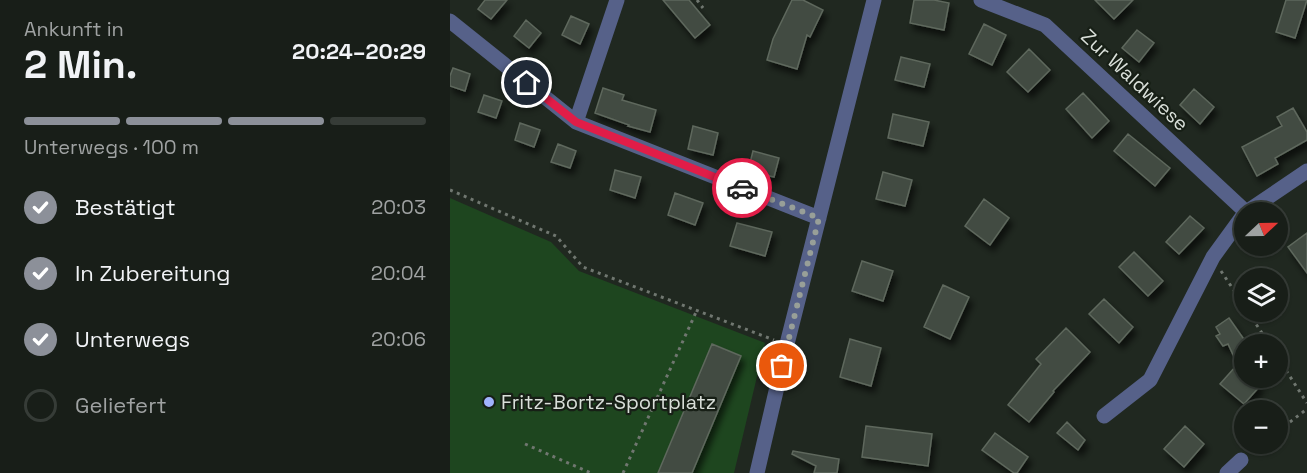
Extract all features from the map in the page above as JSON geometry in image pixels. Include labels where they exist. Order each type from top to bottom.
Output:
[{"type":"street","points":[[576,122],[617,0]]},
{"type":"street","points":[[757,473],[787,344],[874,0]]},
{"type":"street","name":"Zur Waldwiese","points":[[981,0],[1045,25],[1234,203]]},
{"type":"street","points":[[450,21],[576,122],[819,218]]},
{"type":"street","points":[[1261,202],[1307,171]]},
{"type":"street","points":[[1104,416],[1150,380],[1213,257],[1234,228]]},
{"type":"street","points":[[1227,473],[1241,460]]},
{"type":"path","points":[[697,0],[703,8]]},
{"type":"path","points":[[450,190],[556,236],[583,267],[787,344]]},
{"type":"path","points":[[1213,257],[1234,290]]},
{"type":"path","points":[[630,473],[623,472],[697,310]]},
{"type":"path","points":[[1288,374],[1307,403]]},
{"type":"path","points":[[1288,423],[1307,409]]},
{"type":"path","points":[[525,444],[591,473]]},
{"type":"green space","points":[[450,198],[551,242],[579,271],[765,343],[734,473],[450,473]]},
{"type":"building","points":[[485,0],[507,0],[491,19],[478,9]]},
{"type":"building","points":[[663,0],[689,0],[710,25],[695,38]]},
{"type":"building","points":[[792,0],[803,0],[823,10],[810,37],[807,35],[797,69],[767,60],[773,39]]},
{"type":"building","points":[[914,0],[949,3],[944,30],[910,23]]},
{"type":"building","points":[[1095,0],[1133,0],[1114,19]]},
{"type":"building","points":[[1286,0],[1307,0],[1295,38],[1276,32]]},
{"type":"building","points":[[571,16],[589,24],[580,44],[562,35]]},
{"type":"building","points":[[526,20],[541,33],[529,48],[514,36]]},
{"type":"building","points":[[984,24],[1006,35],[992,65],[969,54]]},
{"type":"building","points":[[1137,30],[1154,43],[1139,62],[1122,48]]},
{"type":"building","points":[[1029,49],[1050,70],[1028,92],[1007,72]]},
{"type":"building","points":[[901,57],[930,64],[924,87],[895,80]]},
{"type":"building","points":[[453,68],[470,74],[465,91],[450,86]]},
{"type":"building","points":[[603,88],[624,95],[622,100],[656,110],[650,132],[595,113]]},
{"type":"building","points":[[1194,89],[1214,107],[1200,124],[1180,105]]},
{"type":"building","points":[[1083,93],[1109,121],[1092,138],[1066,109]]},
{"type":"building","points":[[484,95],[502,101],[496,118],[478,112]]},
{"type":"building","points":[[1293,108],[1307,132],[1307,140],[1275,158],[1278,164],[1257,176],[1242,147],[1282,126],[1277,117]]},
{"type":"building","points":[[893,114],[929,122],[923,146],[888,138]]},
{"type":"building","points":[[520,123],[540,130],[534,147],[515,140]]},
{"type":"building","points":[[693,126],[718,133],[713,155],[688,149]]},
{"type":"building","points":[[1128,134],[1170,168],[1155,186],[1114,151]]},
{"type":"building","points":[[558,144],[576,151],[570,168],[551,162]]},
{"type":"building","points":[[753,151],[779,158],[774,177],[748,171]]},
{"type":"building","points":[[615,170],[641,177],[635,198],[610,190]]},
{"type":"building","points":[[883,172],[912,180],[905,206],[876,199]]},
{"type":"building","points":[[675,193],[703,203],[695,225],[668,215]]},
{"type":"building","points":[[984,199],[1009,218],[990,245],[965,226]]},
{"type":"building","points":[[1190,216],[1204,228],[1179,254],[1166,242]]},
{"type":"building","points":[[737,223],[772,232],[765,256],[730,246]]},
{"type":"building","points":[[1307,233],[1307,273],[1288,247]]},
{"type":"building","points":[[1134,252],[1163,281],[1148,296],[1119,267]]},
{"type":"building","points":[[862,261],[893,271],[883,301],[852,291]]},
{"type":"building","points":[[943,285],[969,297],[950,339],[924,327]]},
{"type":"building","points":[[1104,299],[1133,327],[1119,343],[1089,314]]},
{"type":"building","points":[[1229,318],[1240,334],[1234,334],[1234,357],[1228,344],[1223,346],[1216,336],[1220,334],[1216,327]]},
{"type":"building","points":[[1066,328],[1090,352],[1053,391],[1029,422],[1008,405],[1041,364],[1036,359]]},
{"type":"building","points":[[850,339],[881,348],[871,386],[840,377]]},
{"type":"building","points":[[712,344],[741,356],[692,473],[658,473]]},
{"type":"building","points":[[1234,368],[1234,388],[1258,388],[1248,400],[1239,400],[1220,384]]},
{"type":"building","points":[[1067,422],[1085,440],[1078,450],[1057,433]]},
{"type":"building","points":[[866,426],[932,434],[928,466],[862,457]]},
{"type":"building","points":[[1185,426],[1204,444],[1184,467],[1164,449]]},
{"type":"building","points":[[995,433],[1028,457],[1017,473],[982,450]]},
{"type":"building","points":[[793,451],[839,459],[837,473],[814,473],[816,466],[792,454]]},
{"type":"way so far","points":[[742,188],[819,218],[782,366]]},
{"type":"place","name":"Fritz-Bortz-Sportplatz","points":[[489,402]]},
{"type":"route","points":[[527,83],[576,122],[742,188]]}]
